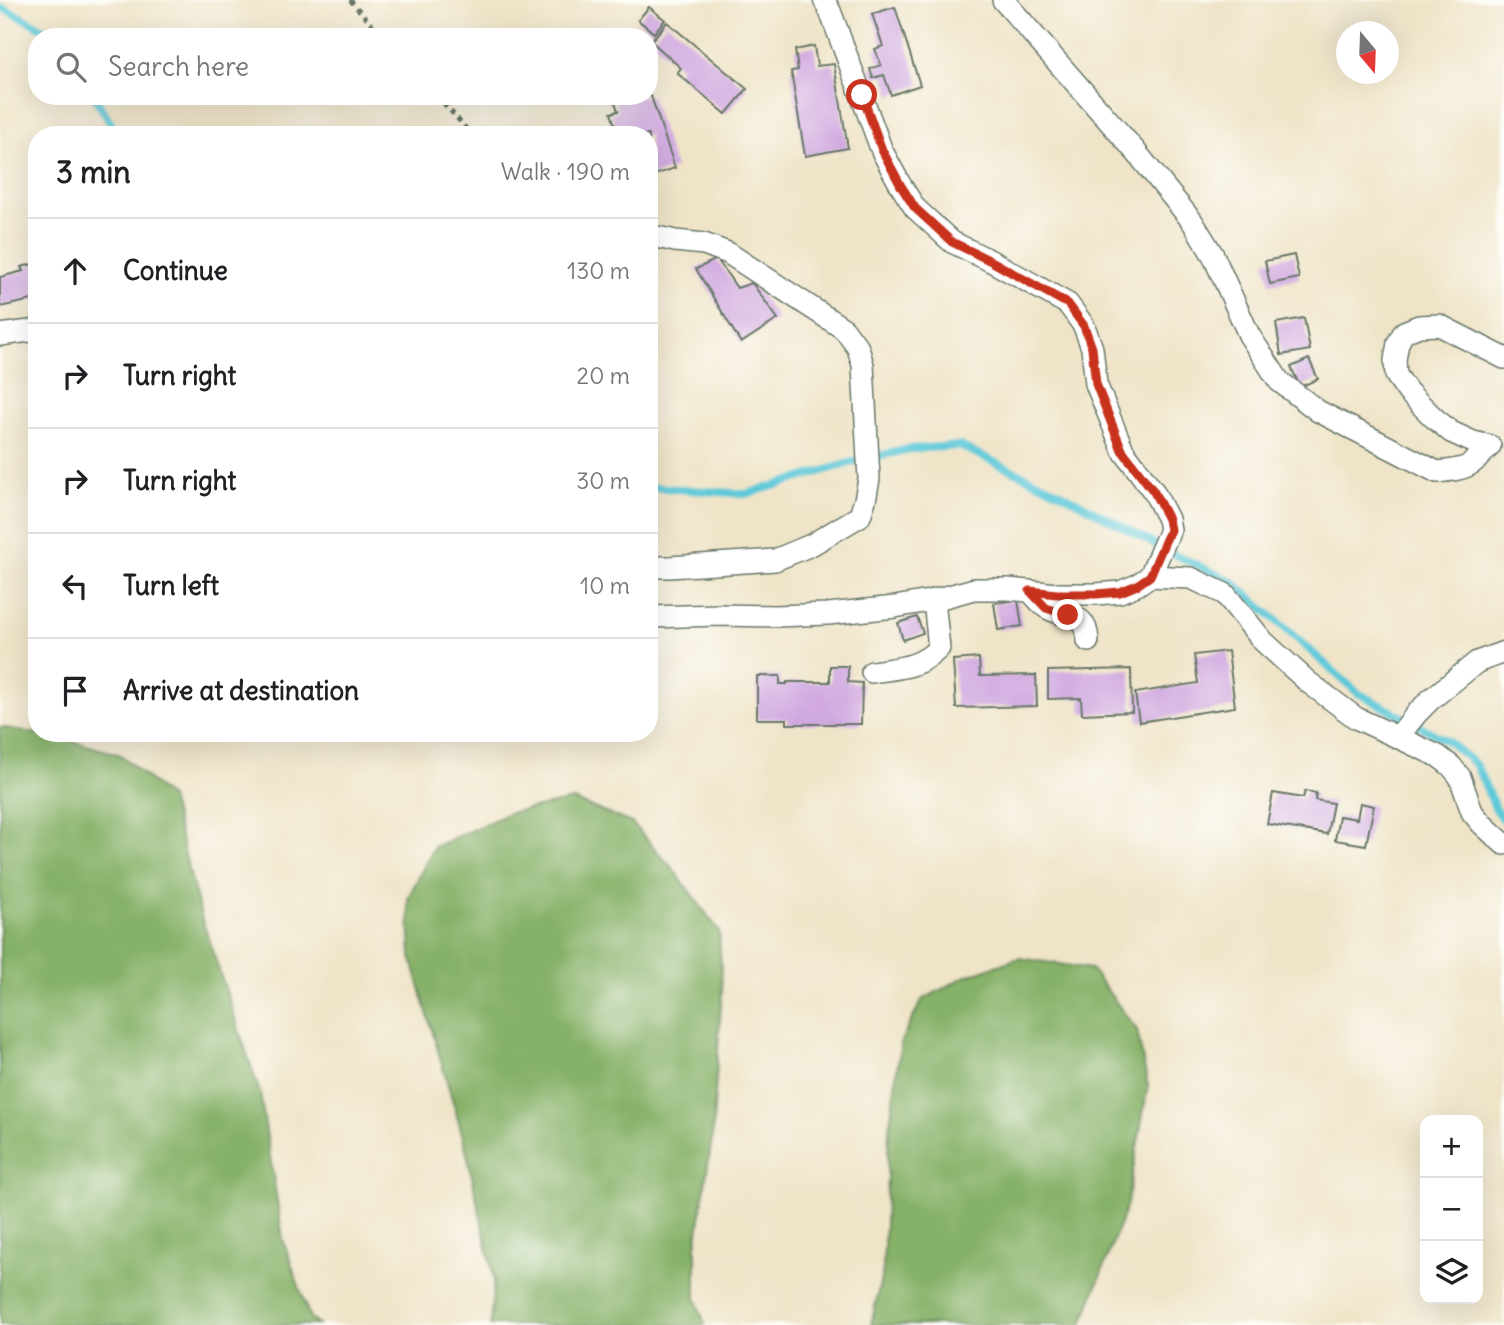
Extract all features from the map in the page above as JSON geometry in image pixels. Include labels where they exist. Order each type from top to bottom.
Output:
[{"type":"street","points":[[658,617],[828,614],[895,607],[974,589],[1057,594],[1120,592],[1137,585],[1153,568],[1170,530],[1168,519],[1154,492],[1122,450],[1096,384],[1092,348],[1084,326],[1068,304],[952,242],[915,208],[882,150],[824,0]]},
{"type":"street","points":[[1003,0],[1136,152],[1192,221],[1213,255],[1249,335],[1279,381],[1318,411],[1437,472],[1470,466],[1497,448]]},
{"type":"street","points":[[658,237],[705,244],[728,253],[844,329],[858,348],[863,365],[869,471],[860,516],[797,551],[765,562],[658,567]]},
{"type":"street","points":[[1497,448],[1473,442],[1451,432],[1433,417],[1408,392],[1396,375],[1395,360],[1398,343],[1404,332],[1419,326],[1439,325],[1504,358]]},
{"type":"street","points":[[0,335],[28,331]]},
{"type":"street","points":[[1153,568],[1191,578],[1224,594],[1263,641],[1308,682],[1356,718],[1438,756],[1451,766],[1460,777],[1472,812],[1504,844]]},
{"type":"street","points":[[1030,591],[1046,608],[1080,619],[1088,630],[1088,642]]},
{"type":"street","points":[[872,672],[912,666],[929,659],[939,648],[934,600]]},
{"type":"street","points":[[1398,737],[1430,700],[1477,662],[1504,652]]},
{"type":"path","points":[[350,0],[375,28]]},
{"type":"path","points":[[445,105],[464,126]]},
{"type":"green space","points":[[0,727],[28,732],[28,742],[76,742],[121,755],[170,798],[201,916],[260,1093],[283,1239],[309,1316],[318,1325],[0,1325]]},
{"type":"green space","points":[[573,800],[632,823],[673,869],[719,931],[722,990],[712,1138],[696,1246],[696,1298],[705,1325],[490,1325],[494,1279],[465,1144],[411,957],[408,898],[434,847],[509,813]]},
{"type":"green space","points":[[1019,958],[1091,969],[1137,1030],[1148,1086],[1127,1204],[1082,1325],[871,1325],[883,1269],[889,1131],[901,1041],[922,1000],[966,976]]},
{"type":"building","points":[[649,7],[665,20],[658,28],[648,28],[638,20]]},
{"type":"building","points":[[895,7],[920,85],[891,95],[884,75],[873,78],[870,69],[881,65],[875,49],[883,46],[872,14]]},
{"type":"building","points":[[667,22],[747,89],[726,114],[677,73],[681,68],[658,47],[658,33]]},
{"type":"building","points":[[814,46],[817,66],[834,64],[848,148],[805,156],[791,71],[798,70],[795,50]]},
{"type":"building","points":[[616,105],[654,105],[675,168],[658,174],[658,126],[615,126],[611,113],[618,111]]},
{"type":"building","points":[[1294,255],[1299,278],[1270,284],[1265,261]]},
{"type":"building","points":[[717,259],[737,288],[752,283],[778,319],[741,343],[696,269]]},
{"type":"building","points":[[28,265],[28,301],[0,307],[0,277],[23,271],[21,267]]},
{"type":"building","points":[[1304,318],[1310,350],[1281,355],[1276,323]]},
{"type":"building","points":[[1309,359],[1318,379],[1300,387],[1291,367]]},
{"type":"building","points":[[1018,600],[1022,626],[998,630],[994,603]]},
{"type":"building","points":[[917,617],[923,633],[903,640],[898,623]]},
{"type":"building","points":[[1228,651],[1235,707],[1139,722],[1135,693],[1198,683],[1194,655]]},
{"type":"building","points":[[979,658],[980,676],[1036,675],[1037,706],[956,708],[953,660]]},
{"type":"building","points":[[830,666],[848,666],[848,682],[862,683],[861,724],[787,724],[787,719],[757,719],[757,676],[780,676],[780,684],[830,682]]},
{"type":"building","points":[[1131,669],[1132,712],[1082,714],[1081,698],[1048,699],[1048,671]]},
{"type":"building","points":[[1305,791],[1316,793],[1315,800],[1333,803],[1327,834],[1267,824],[1273,793],[1303,798]]},
{"type":"building","points":[[1360,803],[1374,806],[1366,845],[1335,840],[1339,816],[1357,819]]},
{"type":"waterway","points":[[0,8],[42,28]]},
{"type":"waterway","points":[[100,105],[112,126]]},
{"type":"waterway","points":[[658,488],[746,494],[860,460],[910,449],[960,446],[1063,494],[1165,550],[1233,582],[1358,693],[1449,742],[1476,765],[1497,812],[1504,820]]},
{"type":"route","points":[[862,95],[882,150],[915,208],[952,242],[1068,304],[1084,326],[1092,348],[1096,384],[1122,450],[1154,492],[1168,519],[1170,530],[1150,576],[1137,585],[1120,592],[1096,594],[1030,591],[1046,608],[1068,615]]}]
